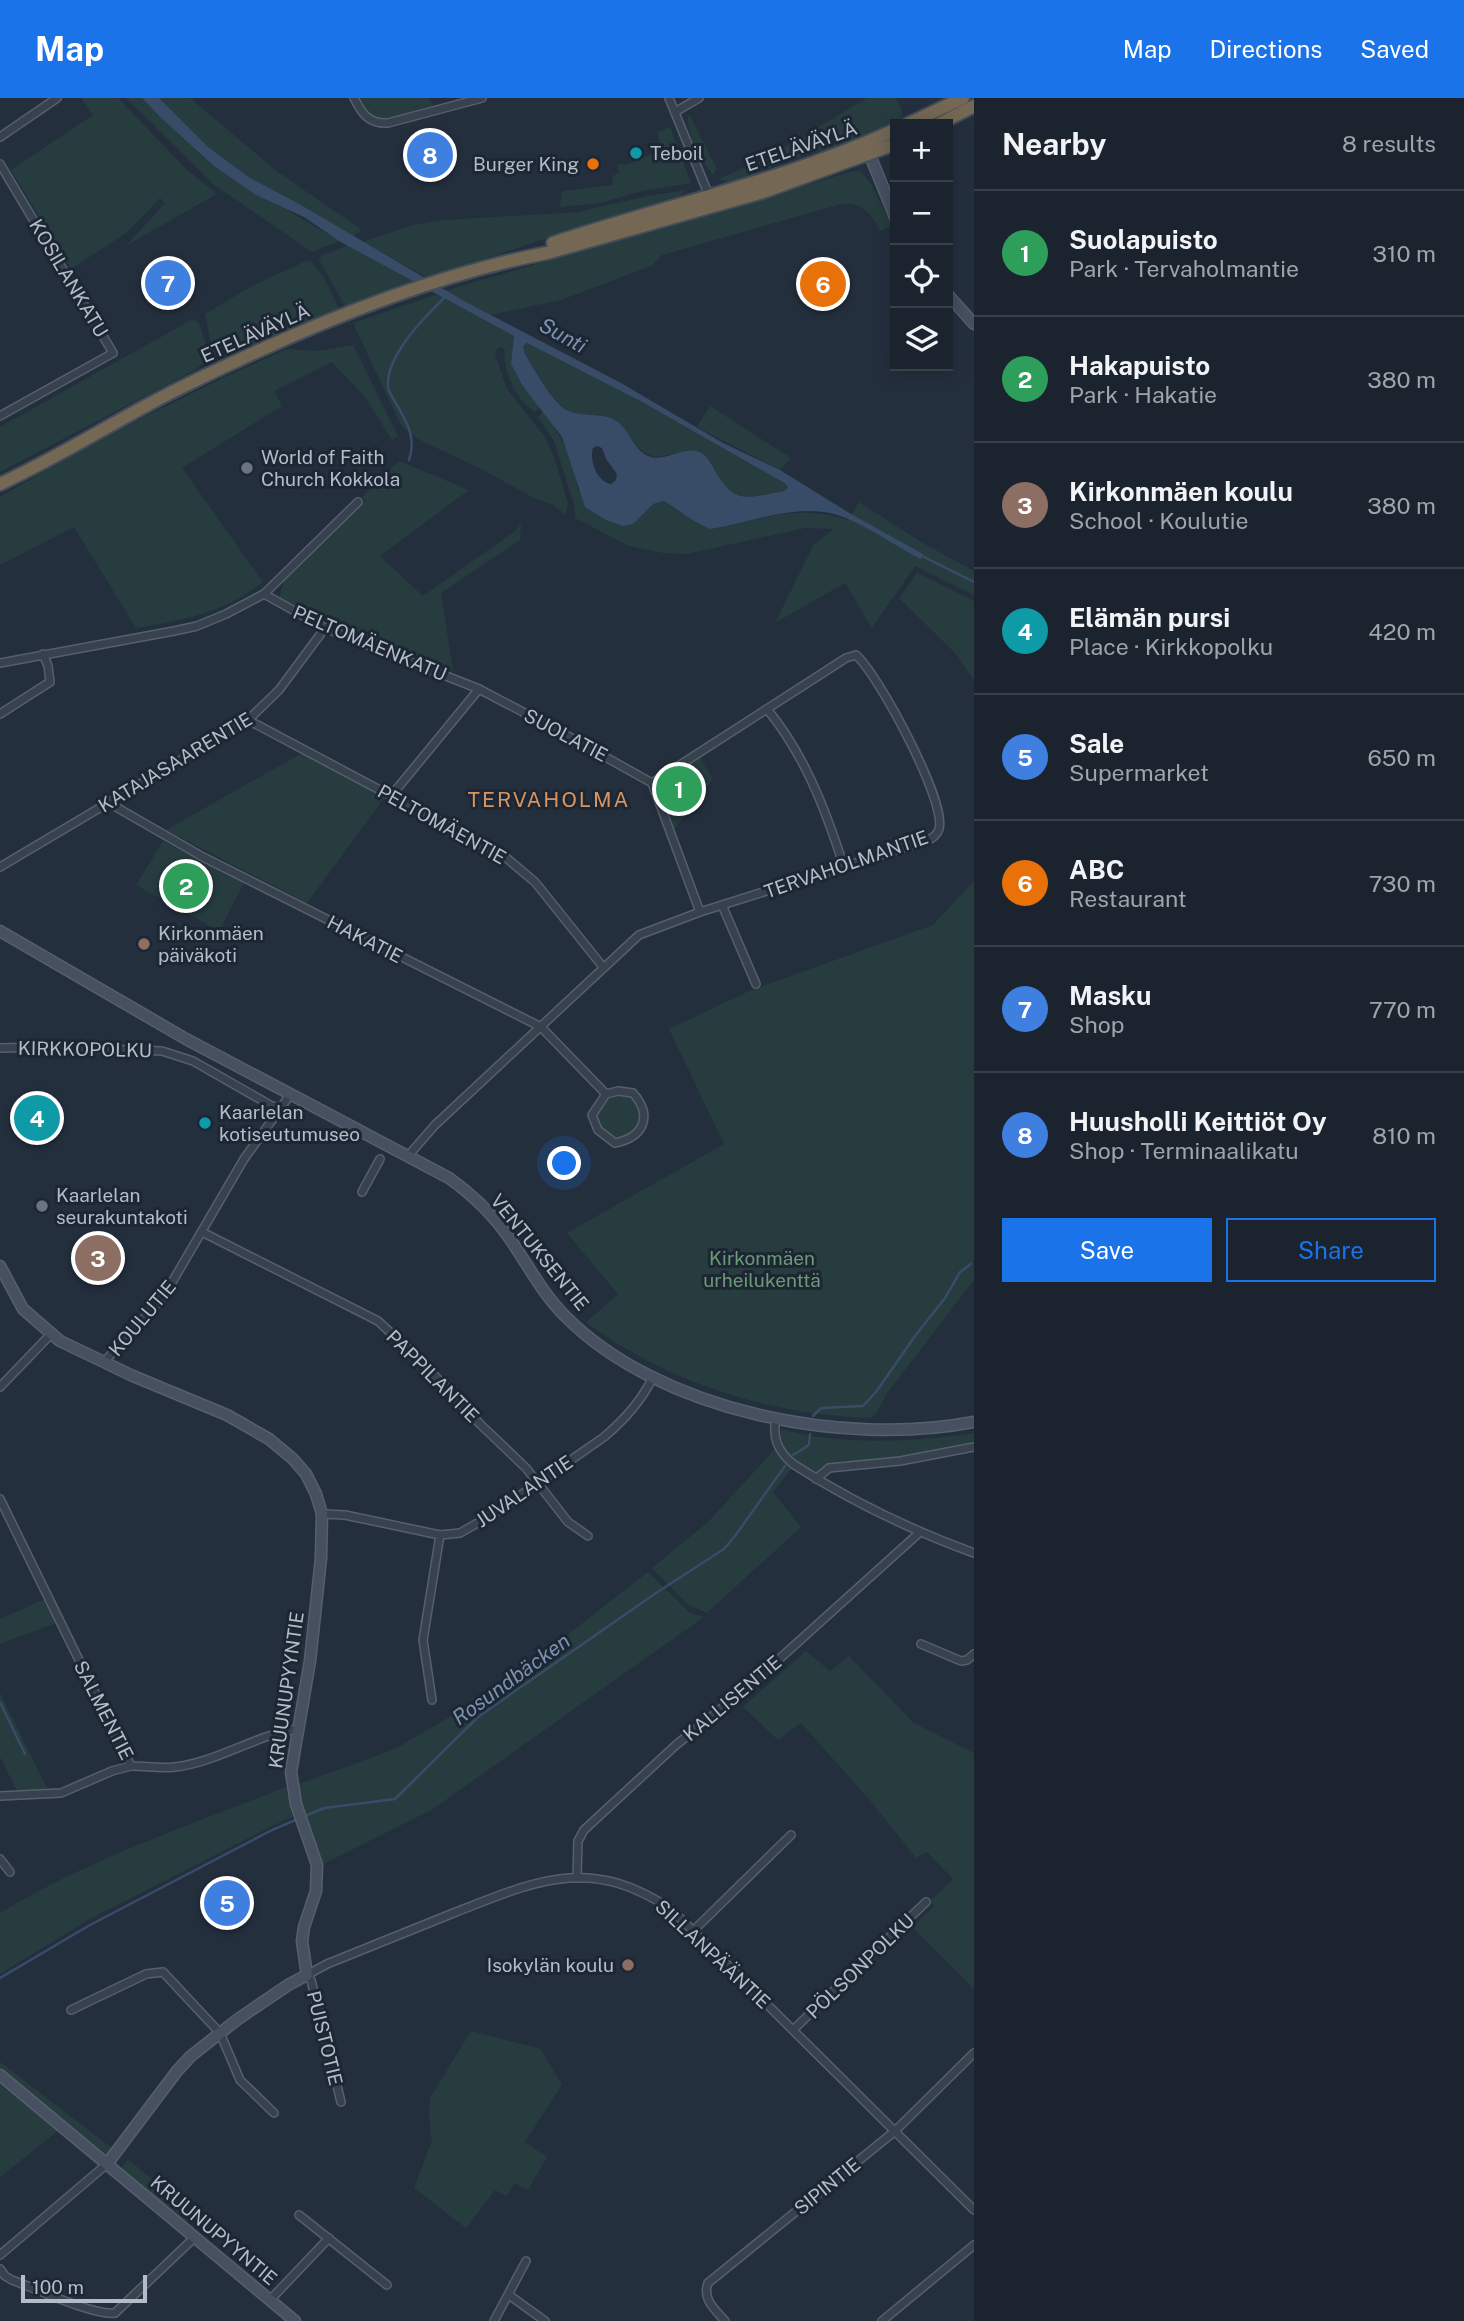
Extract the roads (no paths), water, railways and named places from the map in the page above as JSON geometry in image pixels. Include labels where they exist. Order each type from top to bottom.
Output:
[{"type":"highway","points":[[919,119],[963,98]]},
{"type":"highway","points":[[949,119],[974,106]]},
{"type":"highway","name":"ETELÄVÄYLÄ","points":[[0,487],[207,375],[331,321],[410,292],[518,258],[577,235],[805,178],[867,149],[890,133]]},
{"type":"highway","name":"ETELÄVÄYLÄ","points":[[867,149],[890,145]]},
{"type":"street","points":[[0,137],[57,98]]},
{"type":"street","points":[[354,98],[368,120],[378,124],[482,98]]},
{"type":"street","points":[[669,98],[711,201]]},
{"type":"street","points":[[675,112],[699,98]]},
{"type":"street","points":[[867,149],[890,205]]},
{"type":"street","name":"KOSILANKATU","points":[[0,164],[113,353],[0,416]]},
{"type":"street","points":[[953,301],[974,324]]},
{"type":"street","points":[[0,663],[197,626],[226,614],[264,594],[358,502]]},
{"type":"street","name":"PELTOMÄENKATU","points":[[264,594],[325,628],[479,689]]},
{"type":"street","name":"KATAJASAARENTIE","points":[[0,867],[248,720],[279,690],[325,628]]},
{"type":"street","points":[[0,714],[50,682],[43,654]]},
{"type":"street","name":"TERVAHOLMANTIE","points":[[408,1156],[435,1125],[639,935],[700,912],[928,840],[938,832],[939,816],[916,751],[869,671],[856,655],[845,658],[652,783]]},
{"type":"street","points":[[391,796],[479,689]]},
{"type":"street","name":"SUOLATIE","points":[[479,689],[652,783]]},
{"type":"street","points":[[767,709],[786,735],[813,784],[829,820],[844,867]]},
{"type":"street","name":"PELTOMÄENTIE","points":[[248,720],[504,856],[535,881],[603,967]]},
{"type":"street","points":[[652,783],[700,912]]},
{"type":"street","name":"HAKATIE","points":[[109,803],[203,857],[541,1027],[606,1094]]},
{"type":"street","points":[[722,905],[757,984]]},
{"type":"street","name":"VENTUKSENTIE","points":[[0,931],[186,1039],[449,1178],[503,1229],[552,1302],[583,1333],[653,1377],[733,1407],[776,1419],[825,1427],[916,1430],[974,1422]]},
{"type":"street","name":"KIRKKOPOLKU","points":[[0,1048],[162,1051],[193,1061],[272,1106],[282,1108]]},
{"type":"street","points":[[618,1091],[633,1093],[645,1114],[642,1126],[624,1141],[615,1143],[598,1130],[595,1124],[592,1115],[606,1094],[618,1091]]},
{"type":"street","name":"KOULUTIE","points":[[104,1363],[164,1296],[244,1159],[290,1096]]},
{"type":"street","points":[[362,1192],[380,1159]]},
{"type":"street","name":"PAPPILANTIE","points":[[202,1232],[378,1321],[526,1468],[568,1522],[588,1536]]},
{"type":"street","name":"KRUUNUPYYNTIE","points":[[1,1272],[23,1309],[51,1334],[104,1363],[227,1415],[270,1439],[306,1474],[316,1494],[322,1514],[321,1558],[303,1709],[291,1772],[298,1811],[317,1865],[316,1891],[302,1941],[307,1975]]},
{"type":"street","points":[[0,1387],[51,1334]]},
{"type":"street","name":"JUVALANTIE","points":[[322,1514],[345,1515],[440,1535],[451,1535],[469,1528],[615,1428],[635,1405],[653,1377]]},
{"type":"street","points":[[776,1419],[775,1440],[793,1464],[874,1511],[919,1533],[974,1553]]},
{"type":"street","points":[[816,1479],[829,1468],[900,1461],[974,1447]]},
{"type":"street","name":"SALMENTIE","points":[[0,1499],[131,1766],[175,1768],[281,1731],[298,1729]]},
{"type":"street","name":"KALLISENTIE","points":[[577,1878],[578,1841],[584,1830],[676,1745],[747,1688],[919,1533]]},
{"type":"street","points":[[432,1700],[423,1640],[440,1535]]},
{"type":"street","points":[[921,1644],[961,1661],[974,1654]]},
{"type":"street","points":[[0,1796],[61,1793],[112,1771],[131,1766]]},
{"type":"street","points":[[693,1931],[791,1835]]},
{"type":"street","points":[[0,1859],[10,1872]]},
{"type":"street","name":"SILLANPÄÄNTIE","points":[[307,1975],[327,1964],[509,1890],[552,1878],[597,1879],[637,1888],[672,1910],[974,2210]]},
{"type":"street","name":"PÖLSONPOLKU","points":[[793,2031],[926,1902]]},
{"type":"street","points":[[71,2010],[146,1974],[163,1972],[220,2033],[240,2080],[274,2113]]},
{"type":"street","points":[[0,2255],[107,2164],[177,2071],[220,2033],[288,1985],[307,1975]]},
{"type":"street","name":"PUISTOTIE","points":[[307,1975],[313,1988],[341,2102]]},
{"type":"street","name":"SIPINTIE","points":[[725,2321],[707,2300],[705,2291],[708,2283],[895,2131],[974,2053]]},
{"type":"street","name":"KRUUNUPYYNTIE","points":[[0,2075],[295,2321]]},
{"type":"street","points":[[299,2215],[387,2285]]},
{"type":"street","points":[[115,2313],[194,2238]]},
{"type":"street","points":[[270,2300],[329,2238]]},
{"type":"street","points":[[882,2321],[974,2245]]},
{"type":"street","points":[[494,2321],[526,2261]]},
{"type":"street","points":[[0,2270],[12,2280],[92,2309],[115,2313],[124,2321]]},
{"type":"street","points":[[509,2295],[545,2321]]},
{"type":"water","points":[[142,98],[159,98],[208,147],[250,178],[464,301],[621,383],[723,443],[780,470],[923,554],[921,559],[861,525],[824,512],[781,514],[711,529],[664,501],[653,504],[633,524],[623,526],[606,520],[585,507],[562,437],[522,385],[511,364],[514,336],[339,241],[304,217],[256,195],[214,166]],"holes":[[[527,343],[644,403],[786,484],[788,488],[760,496],[742,496],[728,488],[709,460],[699,452],[687,451],[657,458],[645,455],[613,419],[571,412],[558,404],[525,354],[523,346]],[[597,446],[602,448],[617,474],[616,480],[611,484],[602,479],[595,470],[592,453]]]},
{"type":"waterway","points":[[409,460],[411,436],[389,390],[389,374],[408,337],[445,297]]},
{"type":"waterway","name":"Sunti","points":[[922,556],[974,582]]},
{"type":"waterway","name":"Rosundbäcken","points":[[813,1416],[821,1408],[863,1406],[945,1298],[960,1272],[971,1264]]},
{"type":"waterway","points":[[793,1455],[809,1445],[810,1434]]},
{"type":"waterway","name":"Rosundbäcken","points":[[0,1978],[90,1925],[272,1830],[324,1808],[395,1799],[478,1717],[724,1549],[785,1466]]},
{"type":"waterway","points":[[0,1702],[25,1754]]},
{"type":"place","name":"Teboil","points":[[636,153]]},
{"type":"place","name":"Huusholli Keittiöt Oy","points":[[430,155]]},
{"type":"place","name":"Burger King","points":[[593,164]]},
{"type":"place","name":"Masku","points":[[168,283]]},
{"type":"place","name":"ABC","points":[[823,284]]},
{"type":"place","name":"World of Faith Church Kokkola","points":[[247,468]]},
{"type":"place","name":"Suolapuisto","points":[[679,789]]},
{"type":"place","name":"Hakapuisto","points":[[186,886]]},
{"type":"place","name":"Kirkonmäen päiväkoti","points":[[144,944]]},
{"type":"place","name":"Elämän pursi","points":[[37,1118]]},
{"type":"place","name":"Kaarlelan kotiseutumuseo","points":[[205,1123]]},
{"type":"place","name":"Kaarlelan seurakuntakoti","points":[[42,1206]]},
{"type":"place","name":"Kirkonmäen koulu","points":[[98,1258]]},
{"type":"place","name":"Sale","points":[[227,1903]]},
{"type":"place","name":"Isokylän koulu","points":[[628,1965]]},
{"type":"district","name":"TERVAHOLMA","points":[[549,799]]},
{"type":"park label","name":"Kirkonmäen urheilukenttä","points":[[762,1269]]}]
